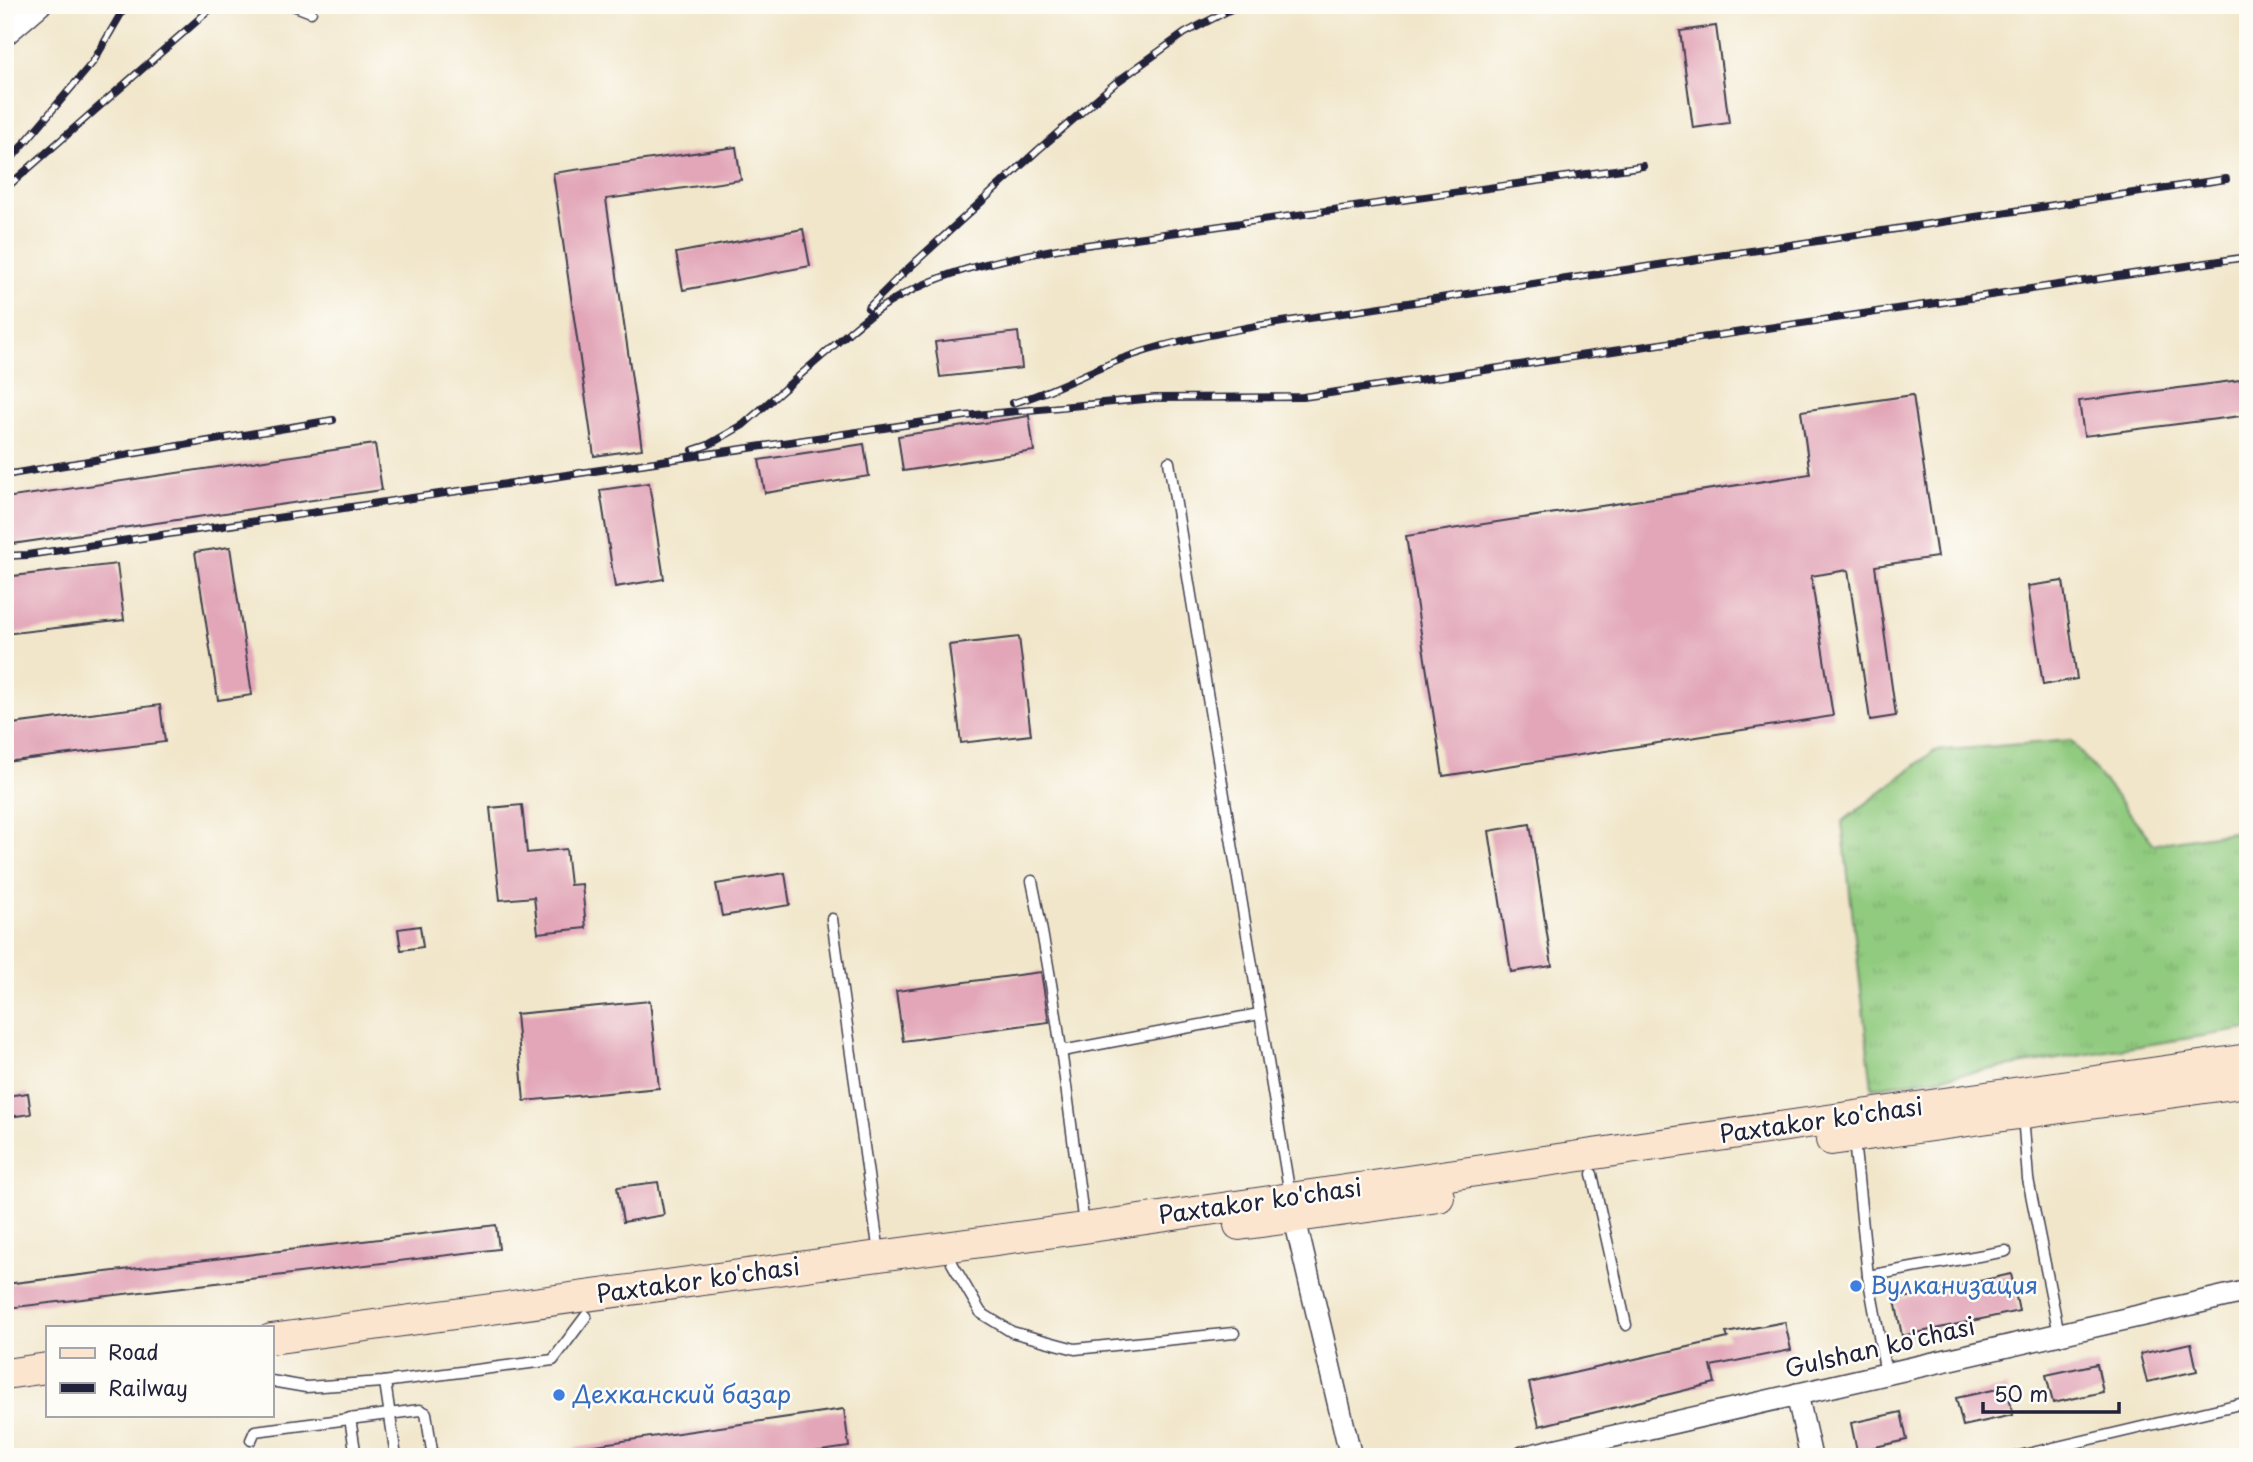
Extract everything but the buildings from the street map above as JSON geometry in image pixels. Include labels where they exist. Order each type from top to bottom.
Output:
[{"type":"main road","name":"Paxtakor ko'chasi","points":[[273,1358],[952,1263],[2248,1059]]},
{"type":"main road","name":"Paxtakor ko'chasi","points":[[273,1339],[1084,1227],[1292,1208],[1592,1174],[2248,1082]]},
{"type":"main road","points":[[5,1374],[46,1368]]},
{"type":"main road","points":[[5,1391],[46,1386]]},
{"type":"street","points":[[5,36],[40,5]]},
{"type":"street","points":[[1292,1208],[1351,1457]]},
{"type":"street","name":"Gulshan ko'chasi","points":[[1523,1457],[2248,1291]]},
{"type":"street","points":[[1797,1394],[1811,1457]]},
{"type":"lane","points":[[293,5],[311,12]]},
{"type":"lane","points":[[1169,462],[1292,1208]]},
{"type":"lane","points":[[1032,881],[1047,952],[1062,1051],[1084,1227]]},
{"type":"lane","points":[[832,919],[880,1255]]},
{"type":"lane","points":[[1062,1051],[1259,1014]]},
{"type":"lane","points":[[2023,1115],[2028,1179],[2059,1334]]},
{"type":"lane","points":[[1854,1137],[1868,1276],[1886,1374]]},
{"type":"lane","points":[[1592,1174],[1626,1325]]},
{"type":"lane","points":[[1868,1276],[2006,1251]]},
{"type":"lane","points":[[952,1263],[981,1313],[1012,1332],[1076,1349],[1234,1333]]},
{"type":"lane","points":[[273,1381],[306,1387],[385,1382],[553,1360],[586,1316]]},
{"type":"lane","points":[[385,1382],[396,1457]]},
{"type":"lane","points":[[2015,1457],[2244,1403]]},
{"type":"lane","points":[[251,1440],[255,1431],[420,1410],[426,1413],[433,1457]]},
{"type":"lane","points":[[350,1418],[356,1457]]},
{"type":"green space","points":[[2071,740],[2154,844],[2248,830],[2248,1029],[1872,1088],[1842,822],[1934,751]]},
{"type":"railway","points":[[5,166],[93,62],[126,5]]},
{"type":"railway","points":[[5,189],[215,5]]},
{"type":"railway","points":[[868,308],[1038,150],[1114,84],[1185,33],[1239,5]]},
{"type":"railway","points":[[824,354],[865,319],[900,296],[943,277],[1010,258],[1643,166]]},
{"type":"railway","points":[[1013,403],[1136,354],[1186,340],[1256,326],[2226,179]]},
{"type":"railway","points":[[5,556],[27,555],[965,416],[1155,398],[1303,397],[2240,258]]},
{"type":"railway","points":[[693,450],[708,445],[743,425],[830,349]]},
{"type":"railway","points":[[5,475],[333,420]]},
{"type":"place","name":"Вулканизация","points":[[1856,1286]]},
{"type":"place","name":"Дехканский базар","points":[[559,1395]]}]
